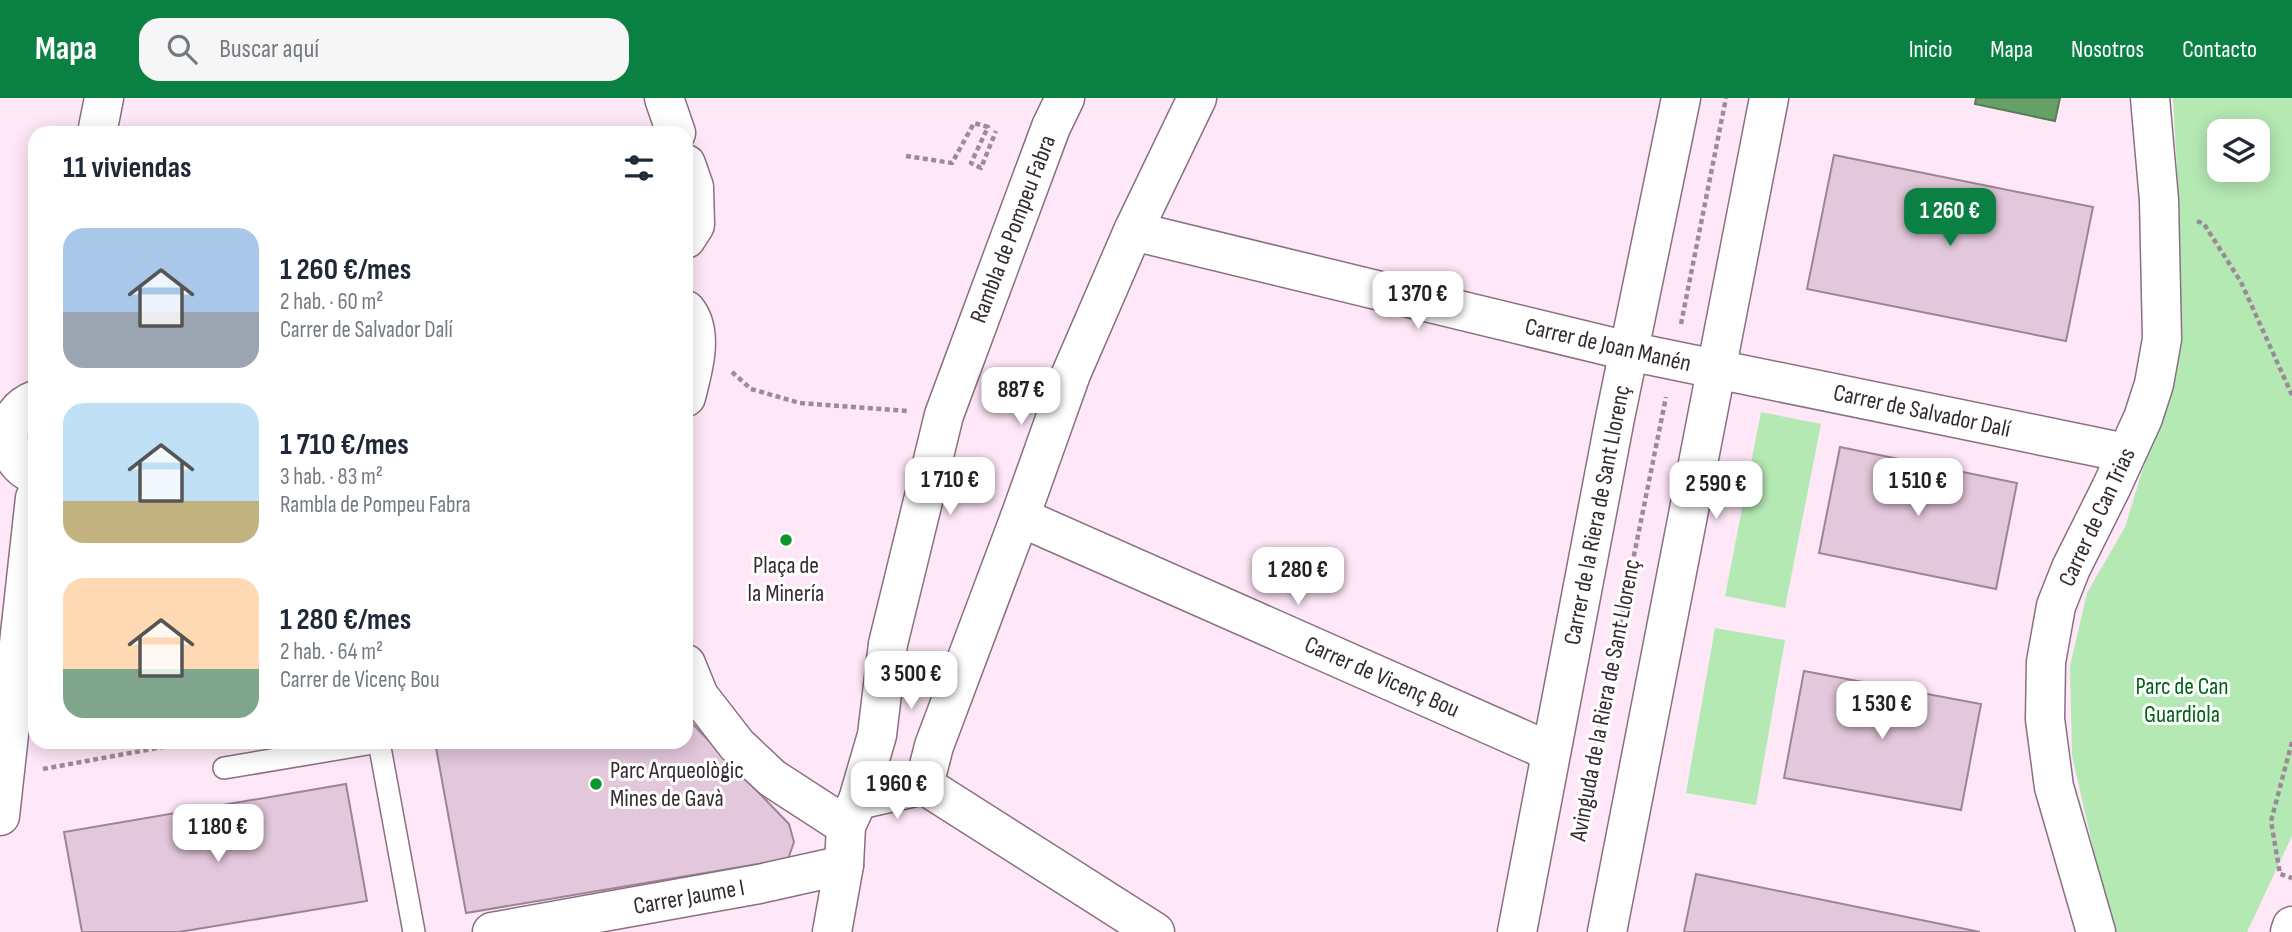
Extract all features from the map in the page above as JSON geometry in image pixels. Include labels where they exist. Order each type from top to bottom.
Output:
[{"type":"street","points":[[98,126],[104,98]]},
{"type":"street","points":[[664,98],[674,126]]},
{"type":"street","name":"Rambla de Pompeu Fabra","points":[[832,932],[852,813],[877,735],[888,644],[944,415],[1051,127],[1065,98]]},
{"type":"street","points":[[924,785],[934,746],[1071,374],[1133,231],[1197,98]]},
{"type":"street","name":"Carrer de la Riera de Sant Llorenç","points":[[1517,932],[1628,351],[1681,98]]},
{"type":"street","name":"Avinguda de la Riera de Sant Llorenç","points":[[1606,932],[1769,98]]},
{"type":"street","name":"Carrer de Can Trias","points":[[2096,932],[2054,787],[2045,719],[2046,662],[2056,606],[2066,580],[2143,418],[2154,384],[2162,339],[2159,200],[2150,98]]},
{"type":"street","points":[[693,184],[693,202]]},
{"type":"street","name":"Carrer de Joan Manén","points":[[1133,231],[1628,351],[1717,369]]},
{"type":"street","name":"Carrer de Salvador Dalí","points":[[1717,369],[2126,453]]},
{"type":"street","points":[[28,403],[14,415],[7,437],[14,459],[28,472]]},
{"type":"street","name":"Carrer de Vicenç Bou","points":[[1020,517],[1551,752]]},
{"type":"street","points":[[0,816],[28,542]]},
{"type":"street","points":[[693,681],[699,696],[737,745],[772,778],[852,813],[924,785]]},
{"type":"street","points":[[877,735],[934,746]]},
{"type":"street","points":[[924,785],[1155,932]]},
{"type":"street","name":"Carrer Jaume I","points":[[492,932],[760,884],[844,865]]},
{"type":"street","points":[[2290,932],[2292,926]]},
{"type":"lane","points":[[224,768],[337,749]]},
{"type":"lane","points":[[380,749],[414,932]]},
{"type":"path","name":"Avinguda de la Riera de Sant Llorenç","points":[[1588,782],[1726,98]]},
{"type":"path","points":[[906,156],[952,163],[974,123],[988,127],[971,163],[981,167],[996,131]]},
{"type":"path","points":[[2191,218],[2203,224],[2241,282],[2292,395]]},
{"type":"path","points":[[751,389],[800,403],[904,410]]},
{"type":"path","points":[[2292,742],[2271,821],[2280,874],[2292,878]]},
{"type":"path","points":[[4,776],[152,749]]},
{"type":"green space","name":"Parc de Can Guardiola","points":[[2173,98],[2292,98],[2292,836],[2247,932],[2112,932],[2072,755],[2070,666],[2087,593],[2125,527],[2175,364],[2179,204]]},
{"type":"green space","points":[[1761,412],[1821,424],[1785,608],[1725,596]]},
{"type":"green space","points":[[1715,628],[1785,640],[1756,805],[1686,793]]},
{"type":"shaded area","points":[[1976,98],[2060,98],[2055,121],[1975,104]]},
{"type":"building","points":[[1834,155],[2093,207],[2066,341],[1807,289]]},
{"type":"building","points":[[1840,447],[2017,483],[1996,589],[1819,553]]},
{"type":"building","points":[[1804,671],[1981,704],[1961,810],[1784,778]]},
{"type":"building","name":"Parc Arqueològic Mines de Gavà","points":[[693,724],[789,824],[794,842],[788,859],[466,913],[436,749],[693,749]]},
{"type":"building","points":[[346,784],[367,901],[179,932],[82,932],[64,832]]},
{"type":"building","points":[[1696,874],[1980,932],[1684,932]]},
{"type":"place","name":"Plaça de la Minería","points":[[786,540]]},
{"type":"place","name":"Parc Arqueològic Mines de Gavà","points":[[596,784]]}]
